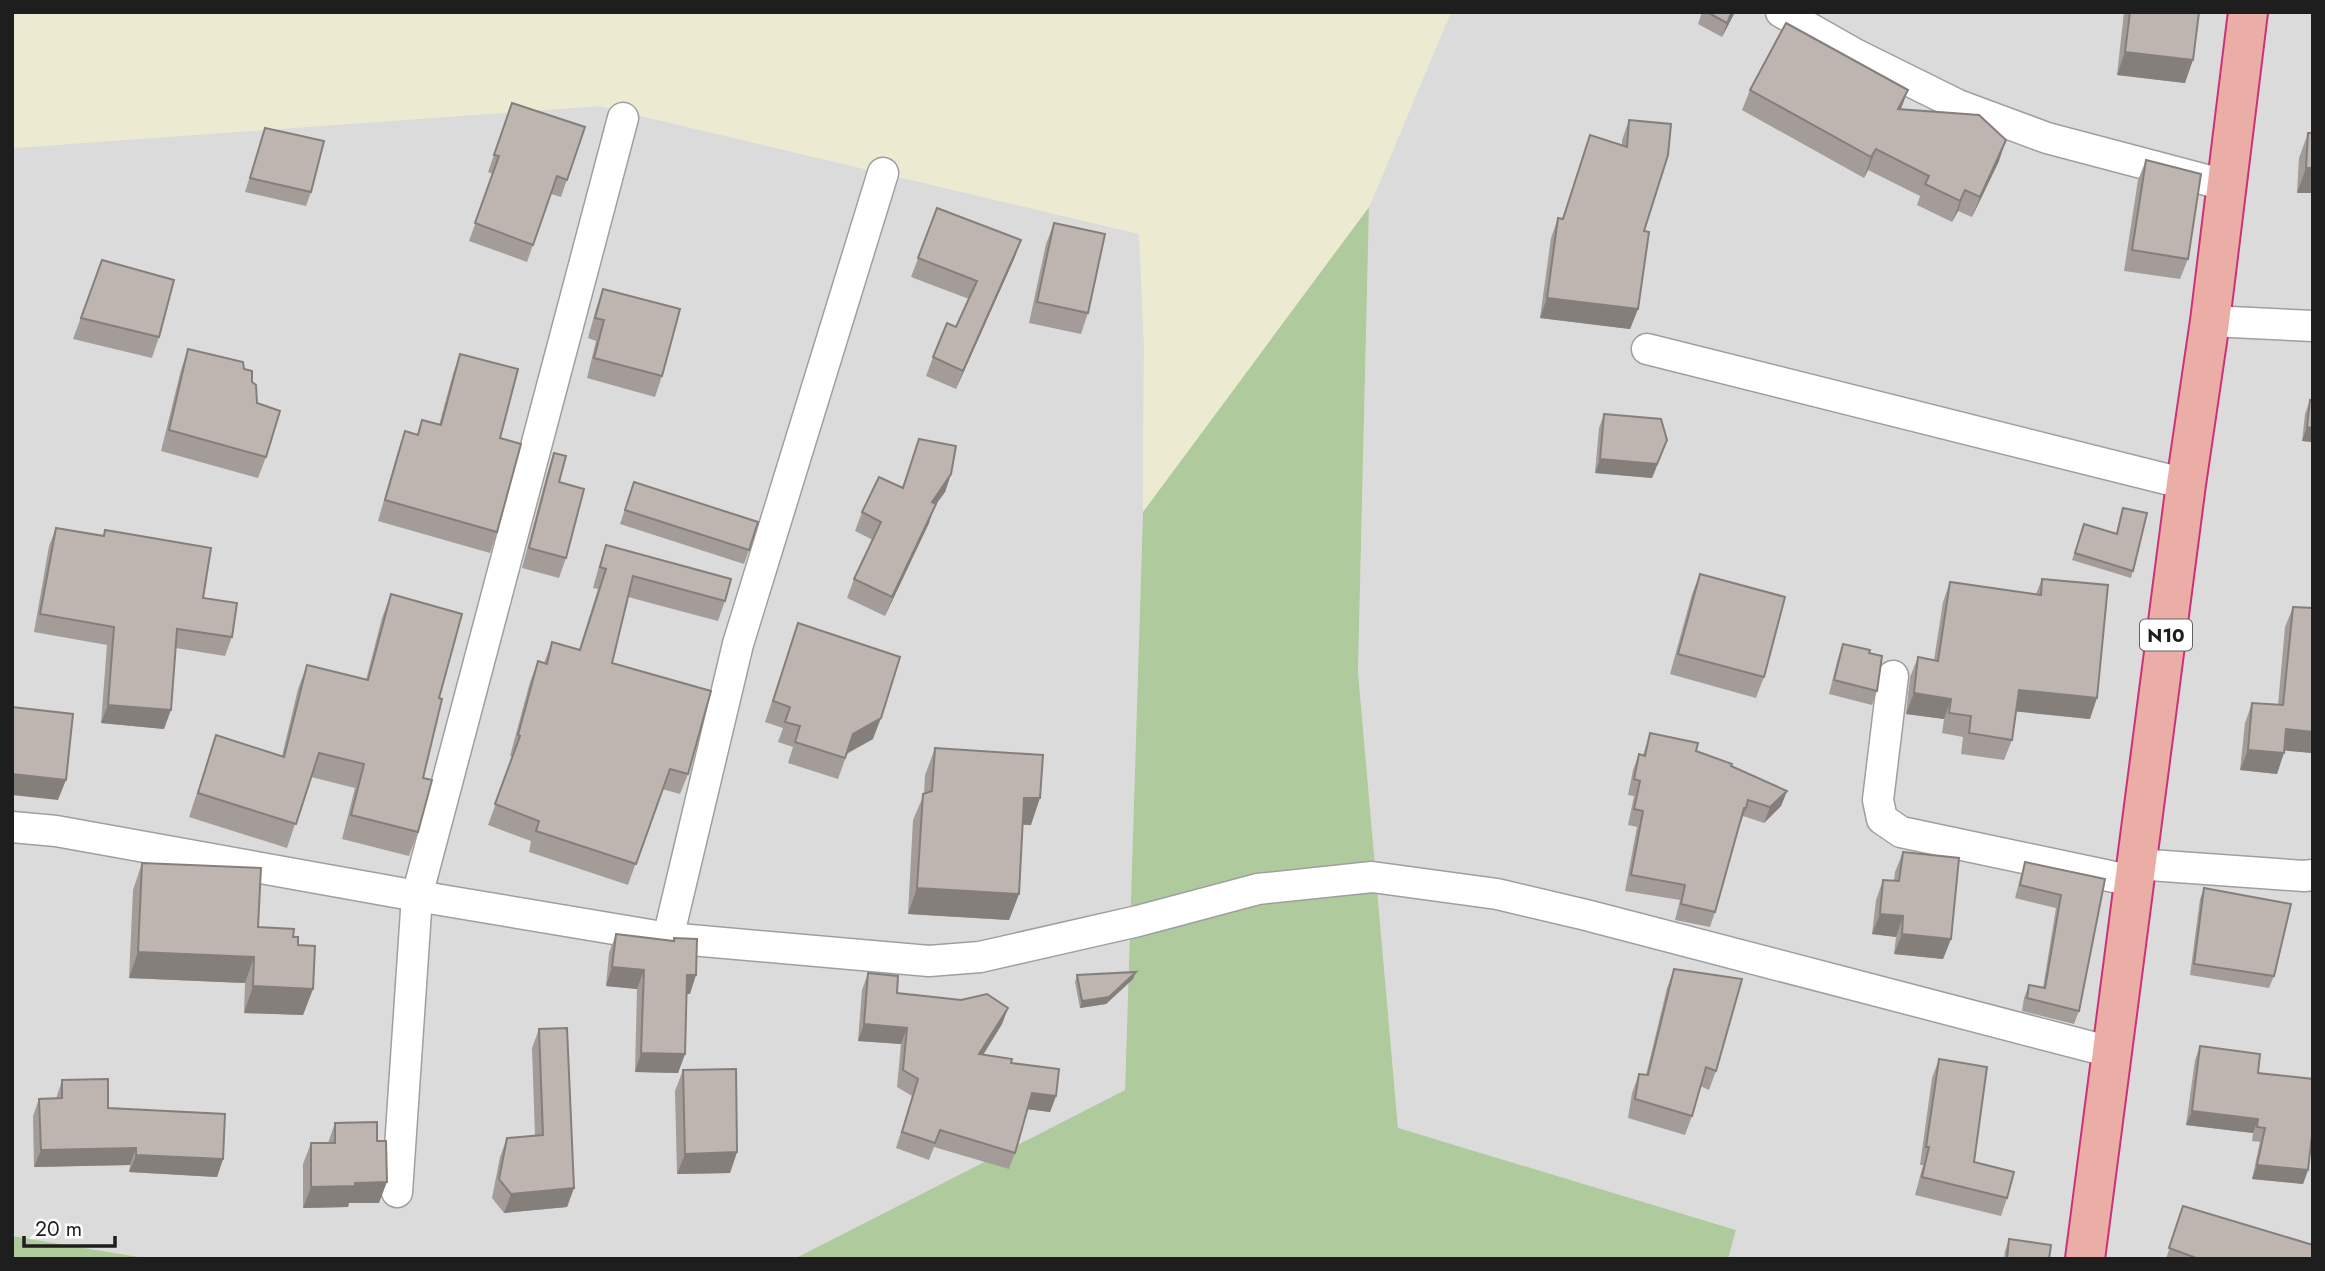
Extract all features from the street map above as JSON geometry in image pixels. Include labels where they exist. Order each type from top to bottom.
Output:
[{"type":"highway","name":"N10","points":[[2085,1259],[2186,484],[2210,321],[2248,12]]},
{"type":"street","points":[[1781,12],[1857,55],[1958,105],[2046,138],[2225,185]]},
{"type":"street","points":[[397,1192],[417,896],[623,118]]},
{"type":"street","points":[[668,938],[738,644],[883,173]]},
{"type":"street","points":[[2210,321],[2313,326]]},
{"type":"street","points":[[1647,349],[2186,484]]},
{"type":"street","points":[[1893,676],[1878,800],[1882,819],[1901,832],[2135,873],[2313,875]]},
{"type":"street","points":[[12,827],[56,831],[668,938],[929,961],[980,957],[1138,921],[1258,889],[1372,877],[1497,894],[1586,915],[2111,1052]]},
{"type":"shaded area","points":[[1451,12],[2313,12],[2313,1259],[1728,1259],[1736,1230],[1398,1129],[1358,672],[1369,207]]},
{"type":"shaded area","points":[[599,106],[1140,234],[1144,345],[1143,512],[1125,1090],[794,1259],[151,1259],[12,1236],[12,148]]},
{"type":"green space","points":[[12,12],[1451,12],[1369,207],[1143,512],[1144,345],[1139,234],[599,106],[12,148]]},
{"type":"green space","points":[[1369,207],[1358,672],[1398,1128],[1736,1230],[1728,1259],[794,1259],[1125,1090],[1143,512]]},
{"type":"green space","points":[[12,1236],[151,1259],[12,1259]]},
{"type":"building","points":[[1707,12],[1732,12],[1727,23]]},
{"type":"building","points":[[2130,12],[2199,12],[2193,60],[2125,52]]},
{"type":"building","points":[[1786,23],[1908,90],[1898,109],[1979,115],[2006,140],[1980,197],[1965,190],[1960,201],[1925,184],[1929,176],[1876,149],[1871,157],[1750,90]]},
{"type":"building","points":[[512,103],[585,127],[567,180],[557,176],[533,245],[475,223],[499,156],[494,155]]},
{"type":"building","points":[[1629,120],[1671,124],[1668,155],[1644,231],[1649,232],[1638,309],[1547,298],[1558,218],[1563,219],[1590,135],[1627,147]]},
{"type":"building","points":[[265,128],[324,141],[311,192],[250,178]]},
{"type":"building","points":[[2308,133],[2313,133],[2313,168],[2306,168]]},
{"type":"building","points":[[2146,160],[2201,174],[2188,259],[2132,250]]},
{"type":"building","points":[[937,208],[1021,240],[963,371],[933,357],[947,323],[956,327],[977,281],[918,258]]},
{"type":"building","points":[[1054,223],[1105,234],[1088,313],[1037,302]]},
{"type":"building","points":[[102,260],[174,280],[159,337],[81,318]]},
{"type":"building","points":[[603,289],[680,309],[662,376],[594,358],[604,320],[595,318]]},
{"type":"building","points":[[188,349],[243,362],[244,369],[252,371],[257,403],[280,411],[266,457],[169,430]]},
{"type":"building","points":[[460,354],[518,369],[500,438],[521,444],[497,532],[385,500],[405,431],[418,435],[422,420],[441,425]]},
{"type":"building","points":[[2310,400],[2313,401],[2313,428],[2307,427]]},
{"type":"building","points":[[1604,414],[1661,419],[1667,440],[1657,464],[1600,459]]},
{"type":"building","points":[[919,439],[956,446],[951,474],[932,502],[936,504],[892,597],[854,579],[881,522],[862,512],[879,477],[903,488]]},
{"type":"building","points":[[554,453],[566,456],[559,482],[584,489],[566,558],[529,548]]},
{"type":"building","points":[[634,482],[758,522],[749,550],[625,510]]},
{"type":"building","points":[[2123,508],[2147,513],[2133,571],[2075,553],[2084,524],[2117,534]]},
{"type":"building","points":[[56,528],[104,536],[105,530],[211,548],[203,598],[237,603],[232,637],[177,629],[171,710],[108,705],[114,627],[40,614]]},
{"type":"building","points":[[606,545],[731,579],[725,601],[633,576],[612,663],[711,691],[688,774],[670,769],[636,864],[536,831],[539,821],[495,804],[520,736],[518,735],[538,661],[547,664],[552,642],[580,650],[606,569],[600,567]]},
{"type":"building","points":[[1700,574],[1785,597],[1764,677],[1678,654]]},
{"type":"building","points":[[2042,579],[2108,585],[2097,698],[2019,690],[2012,740],[1969,733],[1971,716],[1949,713],[1951,699],[1914,693],[1918,657],[1938,661],[1950,582],[2041,595]]},
{"type":"building","points":[[391,594],[462,614],[439,698],[442,699],[423,778],[432,780],[418,832],[351,815],[364,764],[319,753],[296,824],[198,793],[216,735],[284,757],[307,665],[368,680]]},
{"type":"building","points":[[2293,607],[2313,608],[2313,732],[2286,729],[2284,753],[2248,750],[2252,703],[2283,705]]},
{"type":"building","points":[[798,623],[900,657],[881,718],[853,734],[845,758],[795,742],[800,726],[785,722],[790,707],[773,701]]},
{"type":"building","points":[[1843,644],[1870,650],[1869,653],[1882,656],[1877,691],[1834,680]]},
{"type":"building","points":[[12,707],[73,714],[66,780],[12,774]]},
{"type":"building","points":[[1650,733],[1698,743],[1696,751],[1732,764],[1731,766],[1787,791],[1770,807],[1748,800],[1715,912],[1681,904],[1685,885],[1631,875],[1643,811],[1634,809],[1640,781],[1634,779],[1639,754],[1645,756]]},
{"type":"building","points":[[935,748],[1043,755],[1040,798],[1024,798],[1019,894],[917,888],[923,794],[932,791]]},
{"type":"building","points":[[1903,852],[1959,858],[1951,939],[1902,934],[1903,916],[1880,914],[1883,880],[1899,881]]},
{"type":"building","points":[[2025,862],[2105,879],[2079,1011],[2027,998],[2029,985],[2045,988],[2061,895],[2020,885]]},
{"type":"building","points":[[142,863],[261,868],[258,927],[294,929],[293,937],[298,937],[298,945],[315,946],[313,989],[253,986],[254,957],[138,952]]},
{"type":"building","points":[[2204,888],[2291,904],[2274,976],[2194,964]]},
{"type":"building","points":[[616,934],[674,941],[674,938],[697,939],[696,975],[687,975],[685,1054],[641,1053],[644,970],[612,967]]},
{"type":"building","points":[[1674,969],[1742,979],[1716,1071],[1706,1067],[1692,1116],[1635,1099],[1639,1074],[1648,1075]]},
{"type":"building","points":[[1136,972],[1109,997],[1082,1001],[1077,975]]},
{"type":"building","points":[[868,973],[898,976],[897,993],[961,1000],[987,994],[1008,1008],[979,1054],[1012,1059],[1011,1063],[1059,1069],[1056,1096],[1032,1093],[1015,1153],[940,1130],[935,1143],[902,1132],[918,1079],[903,1070],[907,1028],[864,1024]]},
{"type":"building","points":[[567,1028],[574,1188],[511,1194],[499,1179],[507,1138],[543,1135],[539,1029]]},
{"type":"building","points":[[2200,1046],[2260,1054],[2258,1073],[2313,1079],[2313,1126],[2308,1170],[2257,1165],[2265,1128],[2257,1127],[2258,1119],[2192,1111]]},
{"type":"building","points":[[1939,1059],[1987,1067],[1974,1162],[2014,1172],[2007,1198],[1922,1177],[1929,1147],[1926,1147]]},
{"type":"building","points":[[736,1069],[737,1152],[685,1154],[683,1070]]},
{"type":"building","points":[[108,1079],[108,1108],[225,1114],[223,1159],[136,1155],[136,1148],[41,1150],[39,1099],[62,1098],[62,1080]]},
{"type":"building","points":[[377,1122],[377,1141],[386,1141],[387,1182],[311,1187],[311,1143],[335,1143],[335,1123]]},
{"type":"building","points":[[2183,1206],[2313,1245],[2313,1259],[2199,1259],[2169,1248]]},
{"type":"building","points":[[2009,1239],[2051,1245],[2049,1259],[2007,1259]]}]
